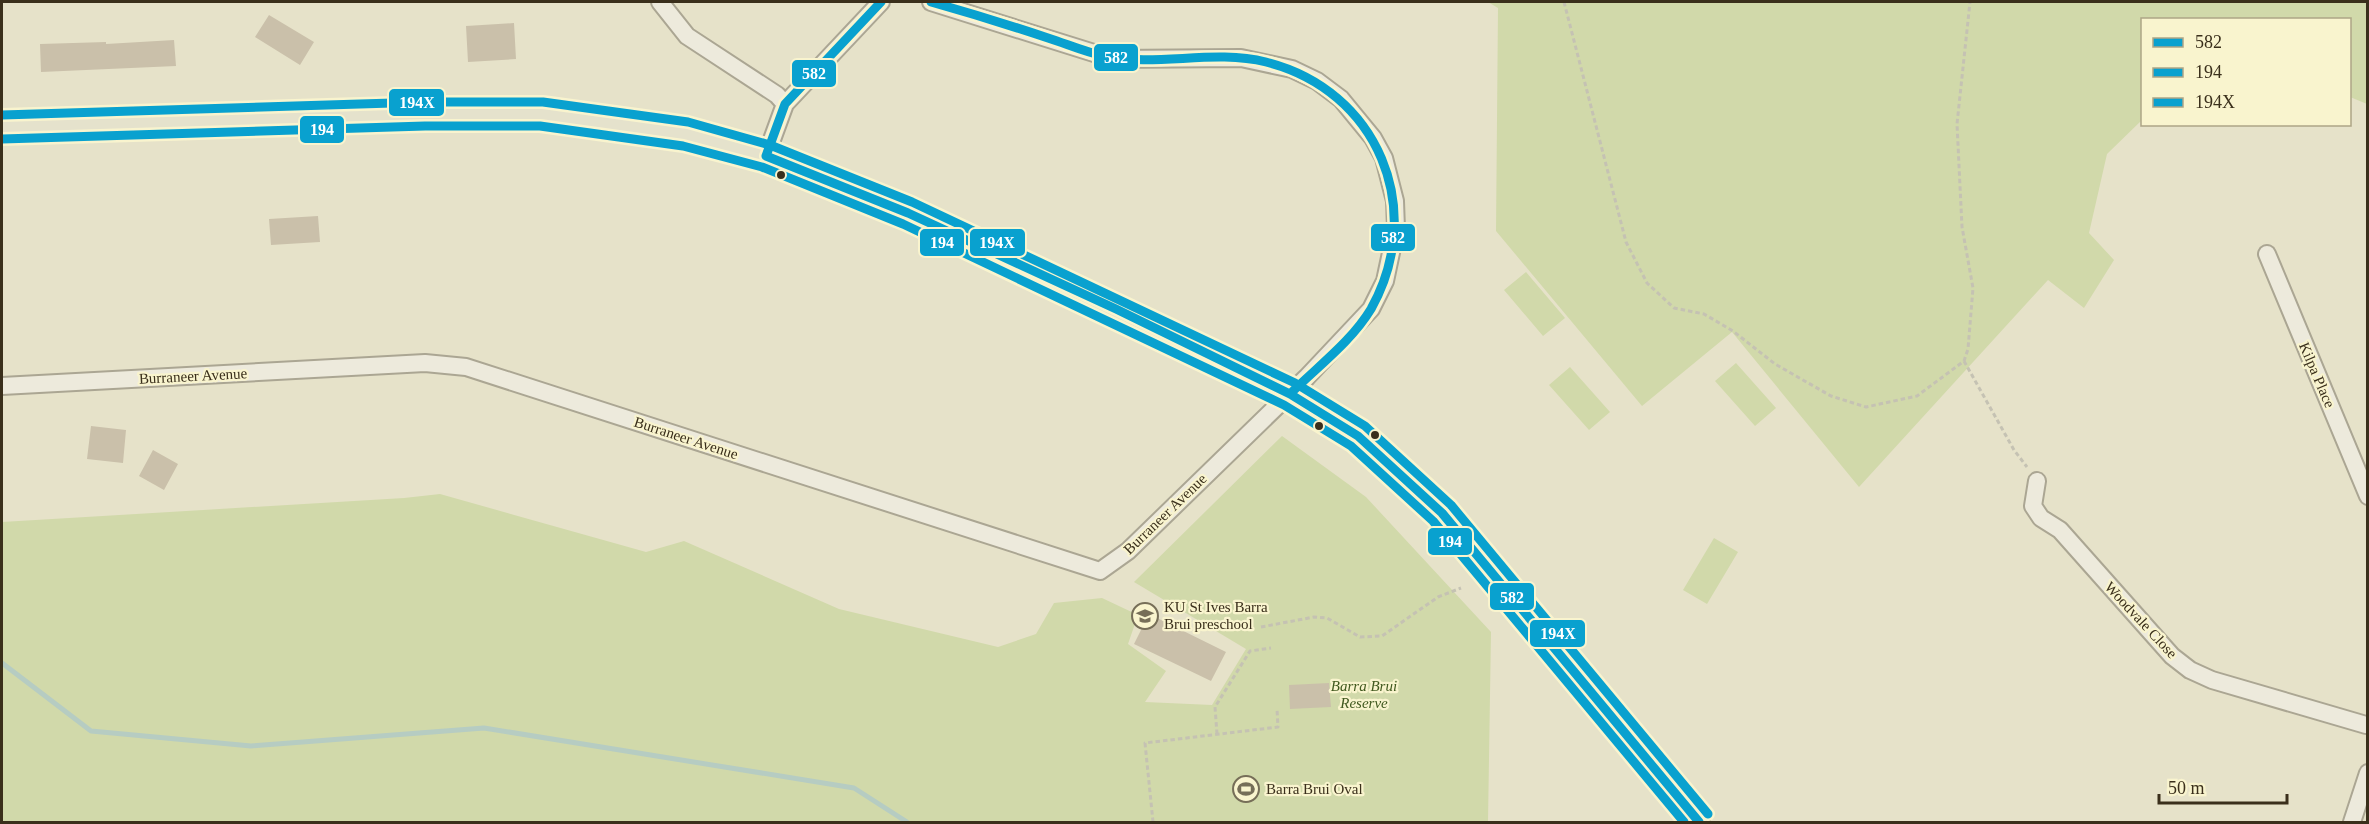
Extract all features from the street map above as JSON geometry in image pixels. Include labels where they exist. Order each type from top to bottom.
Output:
[{"type":"main road","points":[[2,127],[425,114],[541,114],[685,134],[766,156],[908,213],[1290,394],[1358,436],[1442,513],[1699,822]]},
{"type":"street","points":[[660,2],[687,36],[777,95],[786,104]]},
{"type":"street","points":[[766,156],[786,104],[881,2]]},
{"type":"street","points":[[931,2],[1113,59],[1241,58],[1266,62],[1292,69],[1317,81],[1341,99],[1373,138],[1390,177],[1395,201],[1393,253],[1385,281],[1371,309],[1290,394]]},
{"type":"street","name":"Kilpa Place","points":[[2267,254],[2367,496]]},
{"type":"street","name":"Burraneer Avenue","points":[[2,386],[425,363],[466,367],[1100,571],[1128,552],[1290,394]]},
{"type":"street","name":"Woodvale Close","points":[[2037,481],[2033,506],[2041,518],[2060,530],[2172,656],[2190,670],[2212,680],[2367,723]]},
{"type":"street","points":[[2352,822],[2367,773]]},
{"type":"path","points":[[1564,2],[1626,242],[1647,283],[1674,308],[1704,314],[1733,331],[1775,364],[1831,396],[1866,407],[1917,396],[1964,361],[1968,349],[1973,288],[1962,227],[1957,124],[1970,2]]},
{"type":"path","points":[[1964,361],[2014,450],[2037,481]]},
{"type":"path","points":[[1261,627],[1314,617],[1328,618],[1360,637],[1382,636],[1438,597],[1461,588]]},
{"type":"path","points":[[1217,734],[1215,707],[1250,651],[1271,648]]},
{"type":"path","points":[[1153,822],[1145,742],[1278,728],[1277,709]]},
{"type":"green space","points":[[1488,2],[2367,2],[2367,104],[2351,97],[2351,18],[2141,18],[2141,121],[2107,154],[2089,233],[2114,260],[2084,308],[2048,280],[1859,487],[1732,332],[1642,406],[1496,231],[1498,8]]},
{"type":"green space","points":[[1526,272],[1565,318],[1543,336],[1504,290]]},
{"type":"green space","points":[[1736,363],[1776,408],[1755,426],[1715,381]]},
{"type":"green space","points":[[1570,367],[1610,412],[1589,430],[1549,385]]},
{"type":"green space","name":"Barra Brui Reserve","points":[[1282,436],[1366,497],[1491,632],[1488,822],[2,822],[2,522],[440,494],[646,552],[684,541],[839,609],[998,647],[1036,634],[1054,603],[1102,598],[1138,615],[1128,644],[1166,671],[1145,702],[1212,705],[1246,649],[1134,582]]},
{"type":"green space","points":[[1714,538],[1738,552],[1707,604],[1683,590]]},
{"type":"building","points":[[269,15],[314,42],[300,65],[255,37]]},
{"type":"building","points":[[514,23],[516,59],[468,62],[466,26]]},
{"type":"building","points":[[174,40],[176,66],[41,72],[40,44],[106,42],[106,44]]},
{"type":"building","points":[[318,216],[320,242],[271,245],[269,219]]},
{"type":"building","points":[[91,426],[126,430],[123,463],[87,459]]},
{"type":"building","points":[[153,450],[178,464],[164,490],[139,476]]},
{"type":"building","points":[[1149,614],[1226,652],[1211,681],[1134,644]]},
{"type":"building","points":[[1329,683],[1331,707],[1290,709],[1289,685]]},
{"type":"waterway","points":[[2,663],[91,731],[251,746],[484,728],[854,788],[907,822]]},
{"type":"transit line","name":"582","points":[[766,156],[785,104],[881,2]]},
{"type":"transit line","name":"582","points":[[931,2],[1104,56],[1145,60],[1226,57],[1266,62],[1305,77],[1338,98],[1363,126],[1382,158],[1392,194],[1394,232],[1387,271],[1371,309],[1344,343],[1290,394]]},
{"type":"transit line","name":"194X","points":[[2,115],[425,102],[543,102],[688,122],[770,145],[912,202],[1295,383],[1365,426],[1451,505],[1708,814]]},
{"type":"transit line","name":"194","points":[[2,139],[425,126],[540,126],[683,146],[762,167],[903,224],[1284,405],[1351,446],[1433,521],[1684,822]]},
{"type":"transit line","name":"582","points":[[766,156],[908,213],[1116,309],[1290,394],[1358,436],[1442,513],[1699,822]]},
{"type":"place","name":"KU St Ives Barra Brui preschool","points":[[1145,616]]},
{"type":"place","name":"Barra Brui Oval","points":[[1246,789]]}]
